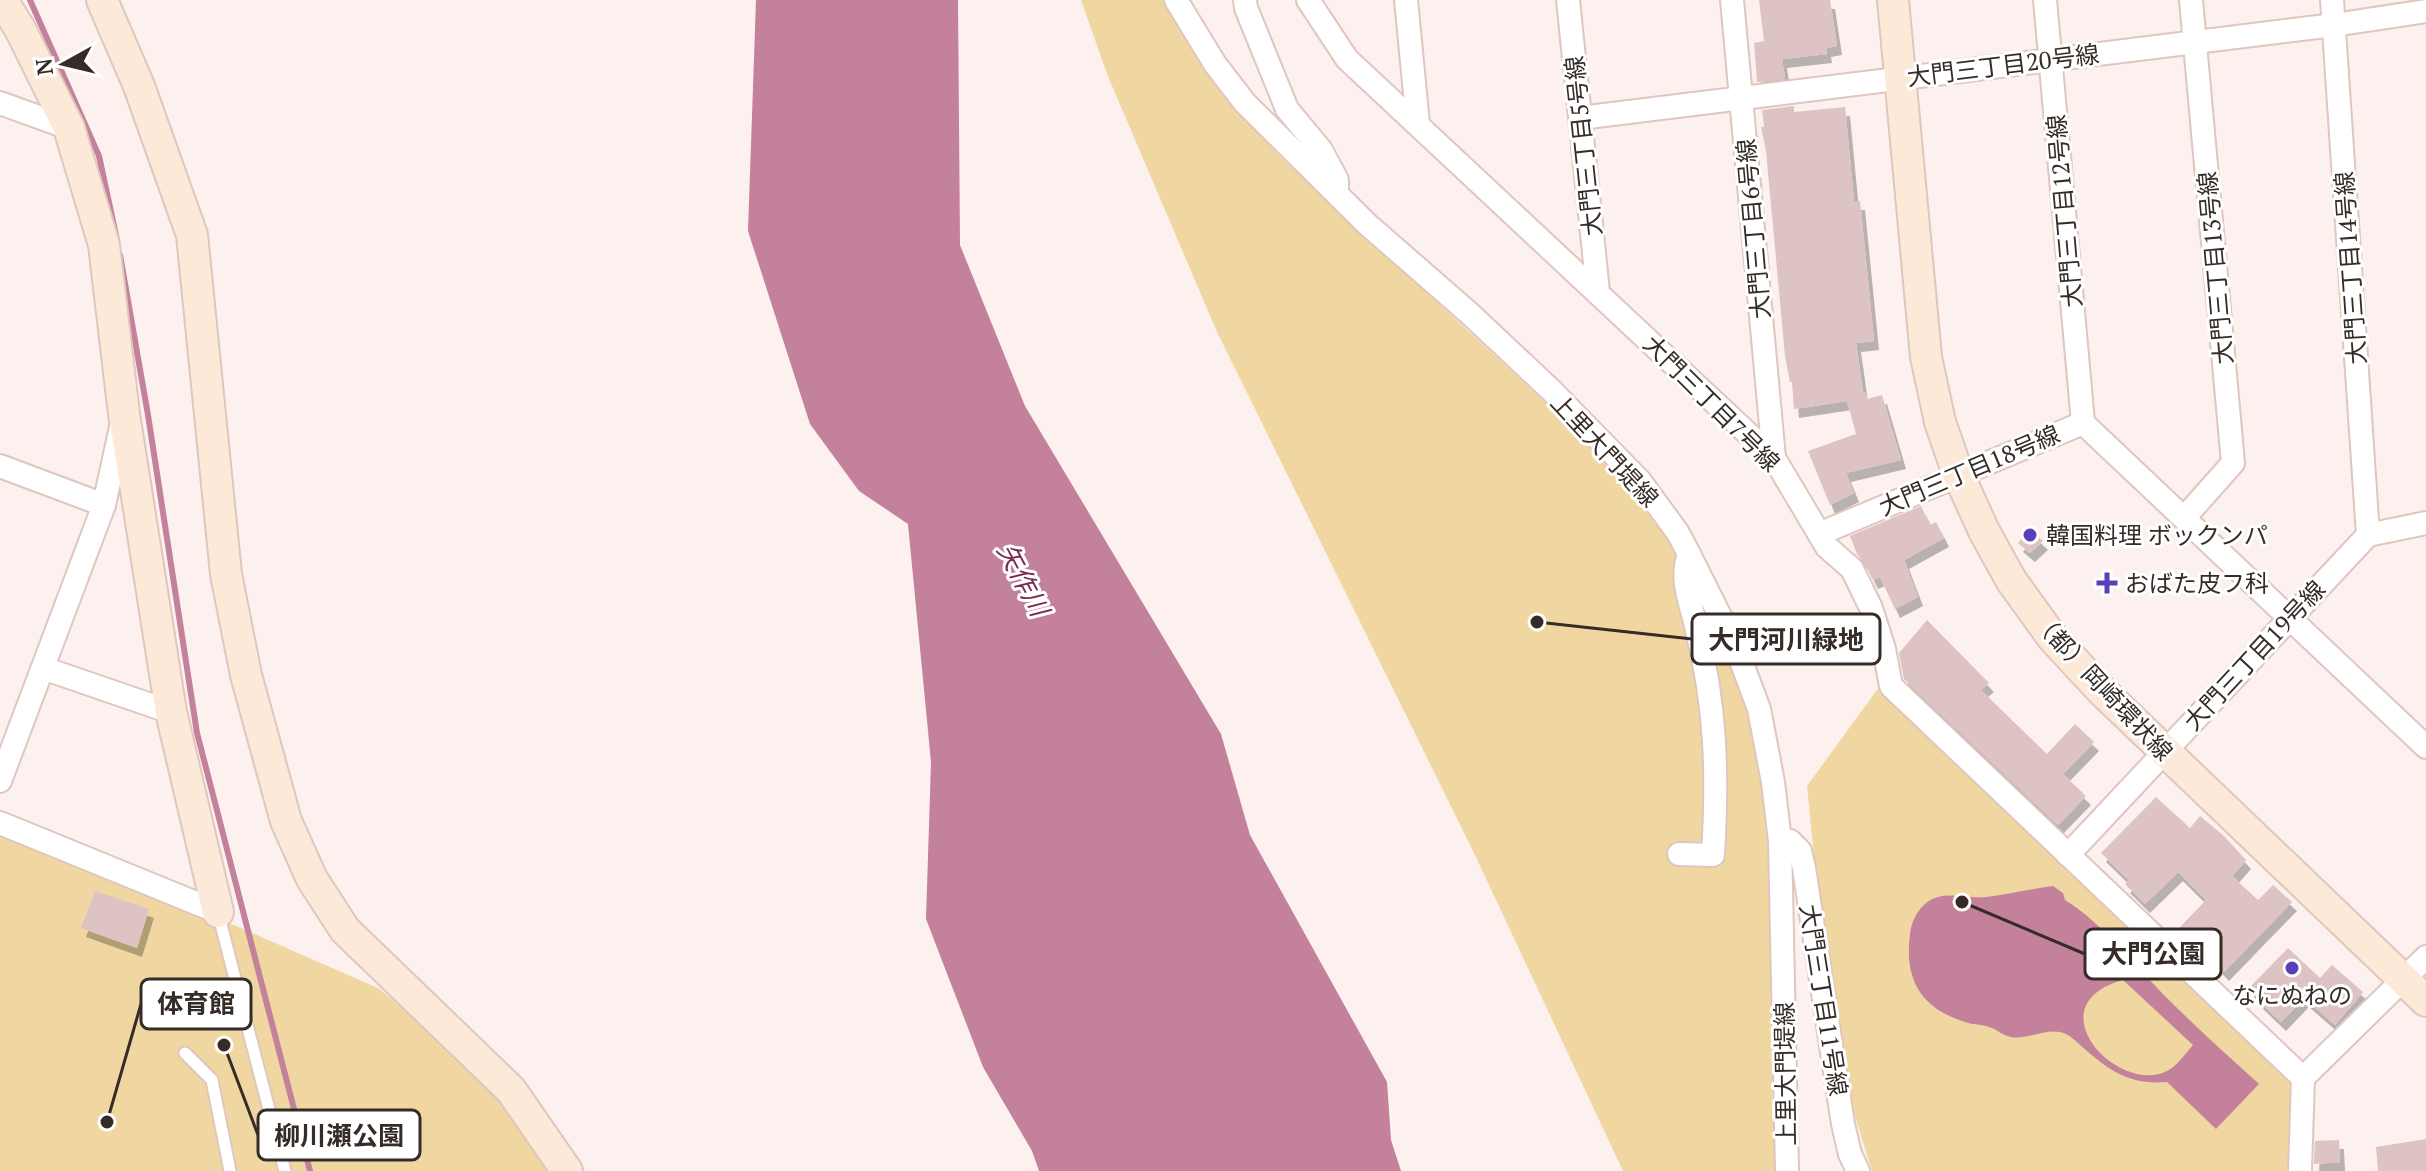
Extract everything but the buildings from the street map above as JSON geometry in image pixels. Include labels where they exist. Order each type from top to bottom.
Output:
[{"type":"street","points":[[2,0],[20,29],[69,128],[104,245],[124,414],[171,712],[218,912]]},
{"type":"street","points":[[102,0],[139,86],[192,235],[226,574],[246,675],[286,821],[312,879],[345,930],[511,1090],[567,1171]]},
{"type":"street","name":"上里大門堤線","points":[[1176,0],[1215,64],[1245,103],[1367,224],[1552,391],[1640,481],[1678,533],[1689,554],[1737,650],[1759,709],[1773,782],[1780,841],[1787,1171]]},
{"type":"street","points":[[1245,0],[1287,109],[1321,150],[1337,180],[1337,193]]},
{"type":"street","name":"大門三丁目7号線","points":[[1308,0],[1347,59],[1774,458],[1827,547],[1852,569],[1871,608],[1884,649],[1891,686],[2303,1078]]},
{"type":"street","points":[[1406,0],[1418,124]]},
{"type":"street","name":"大門三丁目5号線","points":[[1568,0],[1598,292]]},
{"type":"street","name":"大門三丁目6号線","points":[[1732,0],[1774,458]]},
{"type":"street","name":"（都）岡崎環状線","points":[[1893,0],[1926,357],[1940,422],[1958,474],[1984,531],[2011,580],[2052,637],[2102,691],[2426,1001]]},
{"type":"street","name":"大門三丁目12号線","points":[[2045,0],[2083,423]]},
{"type":"street","name":"大門三丁目13号線","points":[[2185,517],[2233,463],[2191,0]]},
{"type":"street","name":"大門三丁目14号線","points":[[2332,0],[2368,535]]},
{"type":"street","name":"大門三丁目20号線","points":[[1580,118],[2426,11]]},
{"type":"street","points":[[0,103],[69,128]]},
{"type":"street","points":[[0,781],[104,505],[124,414]]},
{"type":"street","name":"大門三丁目18号線","points":[[1819,534],[2083,423],[2426,747]]},
{"type":"street","points":[[0,466],[104,505]]},
{"type":"street","points":[[2368,535],[2426,523]]},
{"type":"street","name":"大門三丁目19号線","points":[[2068,855],[2368,535]]},
{"type":"street","points":[[1679,854],[1713,855],[1717,786],[1715,731],[1706,666],[1685,584],[1684,567],[1689,554]]},
{"type":"street","points":[[43,668],[171,712]]},
{"type":"street","points":[[0,823],[218,912]]},
{"type":"street","name":"大門三丁目11号線","points":[[1780,841],[1790,841],[1800,851],[1843,1124],[1850,1154],[1858,1171]]},
{"type":"street","points":[[2300,1171],[2303,1078],[2426,957]]},
{"type":"lane","points":[[218,912],[285,1171]]},
{"type":"lane","points":[[185,1053],[212,1080],[230,1171]]},
{"type":"shaded area","points":[[1081,0],[1166,0],[1211,75],[1281,157],[1604,457],[1667,539],[1696,585],[1731,660],[1763,779],[1772,871],[1772,1116],[1781,1148],[1782,1171],[1623,1171],[1474,853],[1217,332],[1107,74]]},
{"type":"shaded area","points":[[1882,683],[2295,1084],[2292,1171],[1872,1171],[1844,1081],[1824,957],[1807,786]]},
{"type":"shaded area","points":[[0,823],[378,988],[519,1102],[556,1171],[0,1171]]},
{"type":"water","name":"矢作川","points":[[756,0],[958,0],[960,245],[1025,406],[1221,734],[1250,835],[1387,1082],[1391,1140],[1401,1171],[1039,1171],[1032,1151],[983,1067],[926,919],[931,762],[908,524],[859,491],[810,424],[748,231]]},
{"type":"water","points":[[2053,886],[2259,1084],[2216,1129],[2167,1082],[2141,1081],[2119,1074],[2065,1034],[2054,1031],[2017,1038],[2008,1036],[1950,1016],[1937,1009],[1919,990],[1910,965],[1910,934],[1916,916],[1927,902],[1944,896],[1987,897]],"holes":[[[2123,980],[2193,1045],[2167,1071],[2147,1075],[2127,1071],[2108,1060],[2093,1044],[2084,1026],[2085,1008],[2097,992]]]},
{"type":"waterway","points":[[30,0],[99,156],[117,240]]},
{"type":"waterway","points":[[120,255],[197,733],[310,1171]]},
{"type":"place","name":"韓国料理 ボックンパ","points":[[2030,535]]},
{"type":"place","name":"おばた皮フ科","points":[[2107,583]]},
{"type":"place","name":"大門河川緑地","points":[[1537,622]]},
{"type":"place","name":"大門公園","points":[[1962,902]]},
{"type":"place","name":"なにぬねの","points":[[2292,968]]},
{"type":"place","name":"柳川瀬公園","points":[[224,1045]]},
{"type":"place","name":"体育館","points":[[107,1122]]}]
